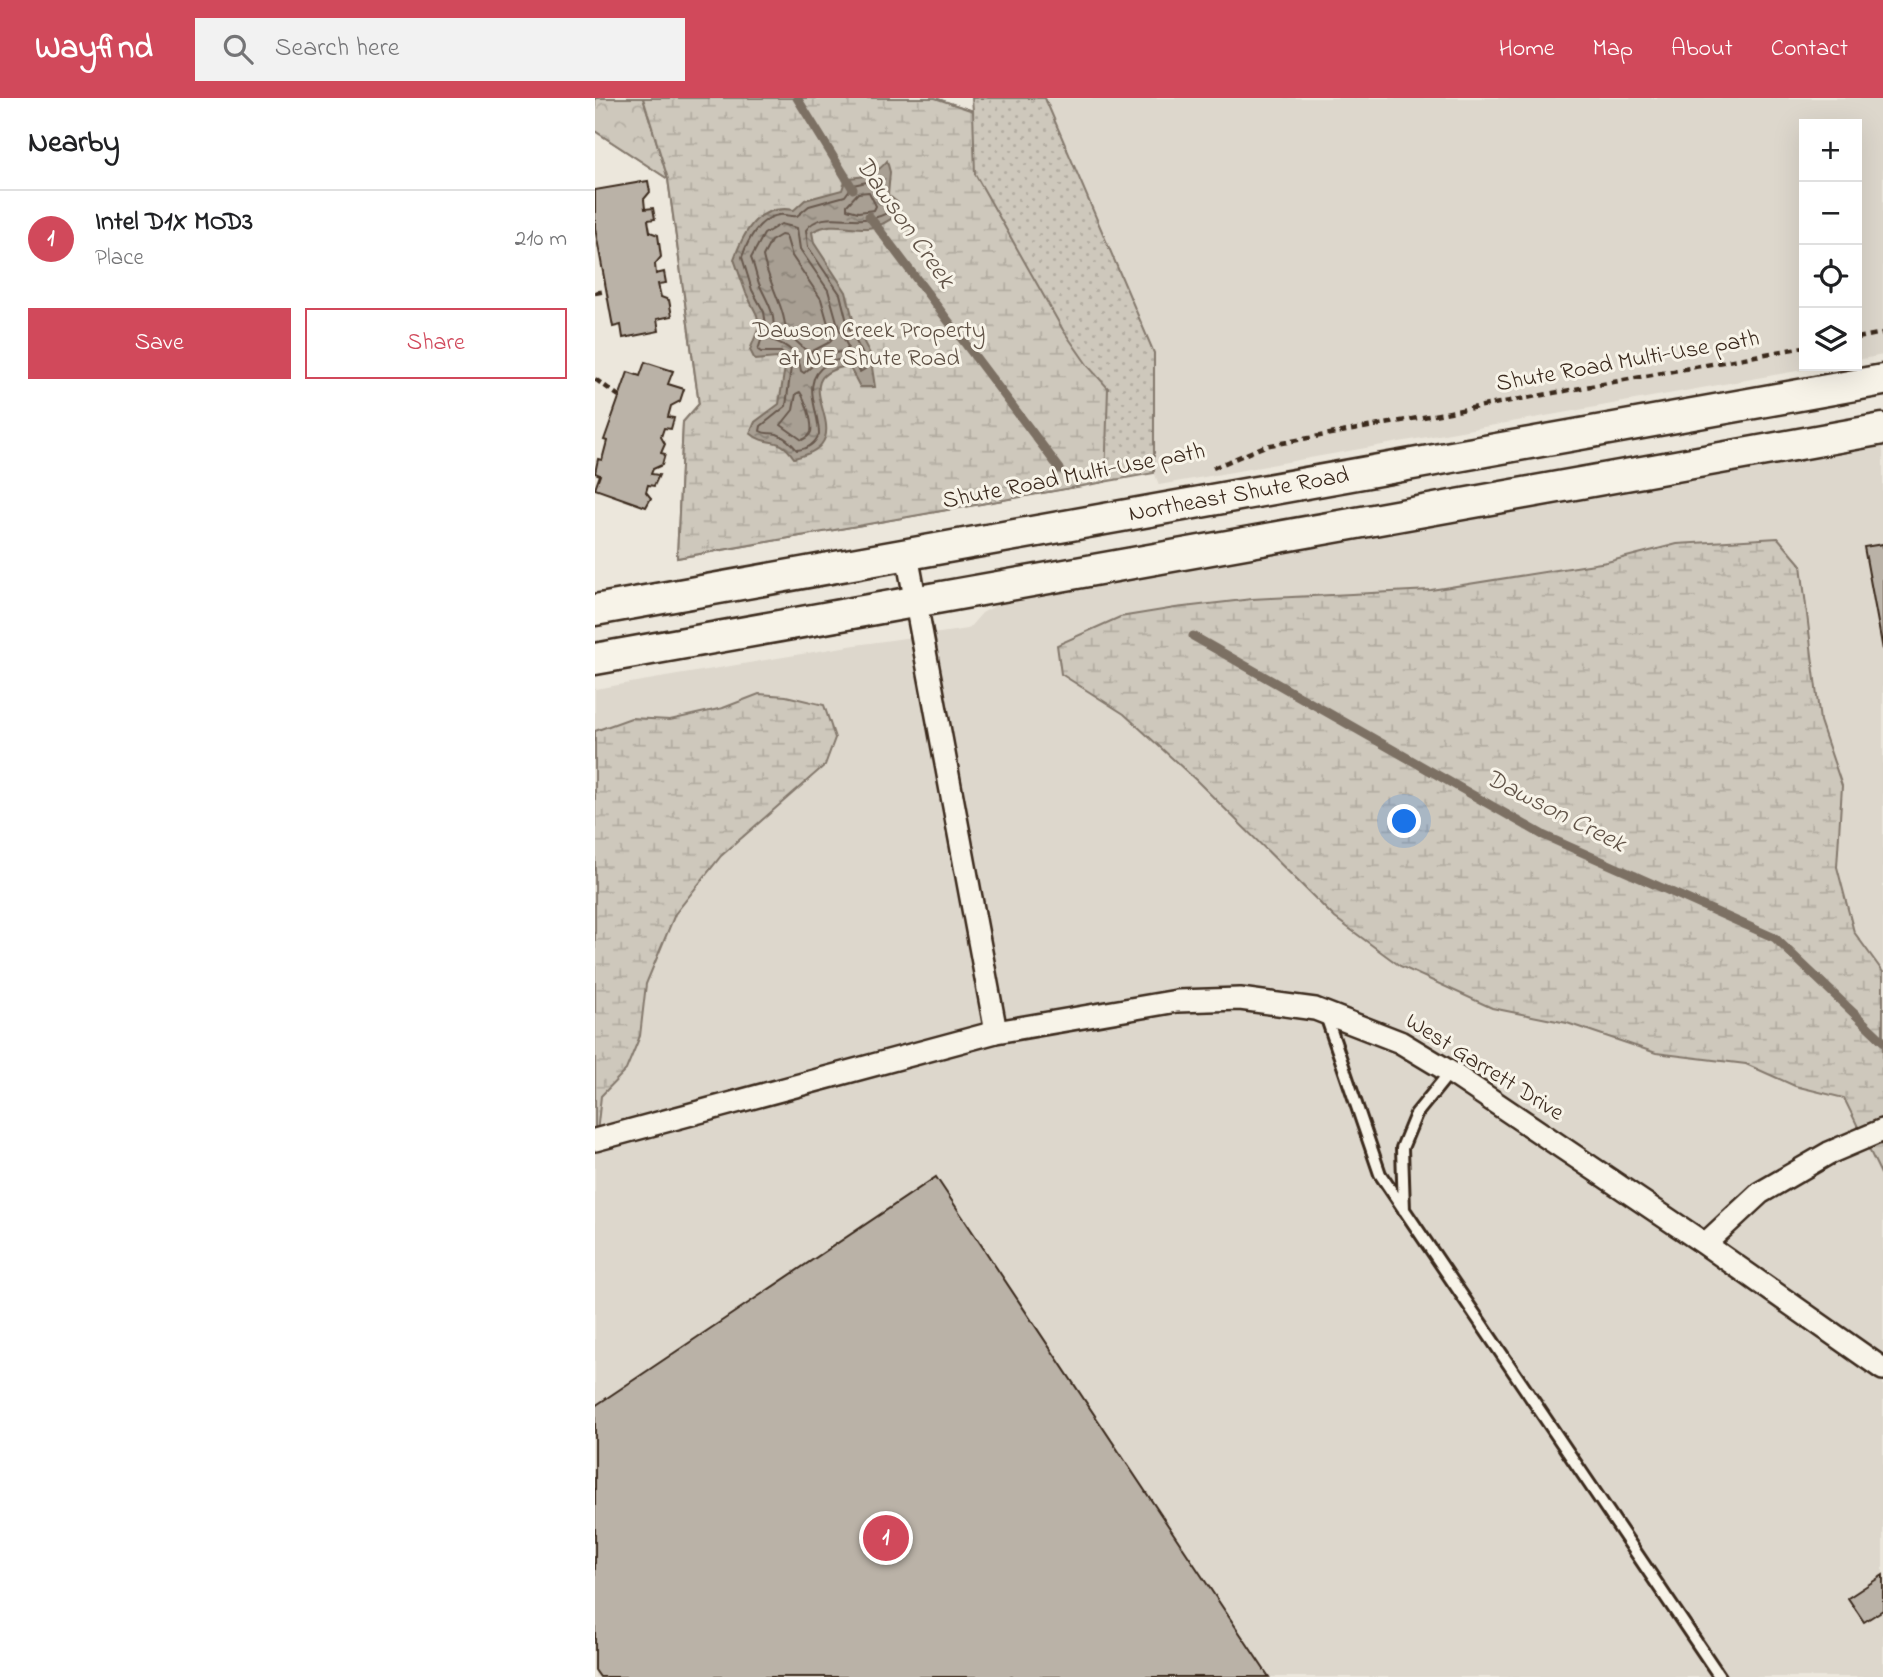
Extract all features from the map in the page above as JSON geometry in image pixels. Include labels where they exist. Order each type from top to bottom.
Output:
[{"type":"main road","name":"Northeast Shute Road","points":[[595,610],[1883,380]]},
{"type":"main road","name":"Northeast Shute Road","points":[[595,659],[1883,429]]},
{"type":"street","points":[[907,555],[996,1032]]},
{"type":"street","name":"West Garrett Drive","points":[[595,1140],[996,1032],[1177,1001],[1240,999],[1324,1012],[1400,1042],[1450,1072],[1705,1244],[1883,1369]]},
{"type":"street","points":[[1705,1244],[1760,1193],[1829,1153],[1883,1130]]},
{"type":"lane","points":[[1324,1012],[1380,1174],[1720,1677]]},
{"type":"lane","points":[[1404,1210],[1402,1148],[1416,1114],[1450,1072]]},
{"type":"path","points":[[595,293],[606,291]]},
{"type":"path","points":[[1862,337],[1883,333]]},
{"type":"path","name":"Shute Road Multi-Use path","points":[[1209,469],[1230,463],[1265,446],[1799,349]]},
{"type":"path","points":[[595,379],[619,396]]},
{"type":"shaded area","points":[[1012,98],[1883,98],[1883,355],[1862,359],[1862,119],[1799,119],[1799,371],[1159,485]]},
{"type":"shaded area","points":[[1883,443],[1883,1677],[595,1677],[595,689],[849,646],[968,629],[982,613],[1002,602]]},
{"type":"green space","name":"Dawson Creek Property at NE Shute Road","points":[[595,98],[935,98],[973,111],[972,98],[1045,98],[1154,353],[1154,473],[677,558],[683,422],[699,404],[668,179],[595,131]]},
{"type":"green space","points":[[595,98],[643,98],[668,179],[595,131]]},
{"type":"green space","name":"Dawson Creek Property at NE Shute Road","points":[[643,98],[935,98],[973,111],[975,174],[1063,330],[1088,366],[1108,388],[1105,482],[677,558],[683,422],[699,404],[668,179]]},
{"type":"green space","points":[[1778,538],[1801,565],[1820,721],[1842,786],[1837,867],[1854,932],[1883,972],[1883,1178],[1844,1098],[1795,1086],[1746,1064],[1656,1053],[1567,1023],[1492,1008],[1400,966],[1335,918],[1197,781],[1124,714],[1061,674],[1057,645],[1120,617],[1252,599],[1431,590],[1607,562],[1677,544]]},
{"type":"green space","points":[[759,694],[786,696],[824,705],[835,738],[825,765],[721,856],[675,914],[646,984],[640,1036],[626,1070],[601,1096],[595,1151],[595,731],[631,718],[670,720],[723,708]]},
{"type":"water","points":[[887,161],[890,172],[888,195],[898,203],[899,214],[872,227],[827,226],[812,232],[814,243],[846,292],[854,323],[870,354],[875,387],[860,387],[849,366],[828,372],[820,382],[819,395],[826,424],[825,438],[816,450],[794,458],[778,443],[757,438],[750,433],[755,422],[779,404],[785,367],[777,358],[755,360],[750,350],[759,327],[757,315],[734,259],[743,238],[763,215],[782,209],[794,210],[805,200],[842,190],[846,178],[869,175]]},
{"type":"building","points":[[648,181],[650,192],[644,199],[645,209],[653,208],[655,219],[648,220],[650,232],[658,235],[661,257],[655,264],[656,274],[664,272],[666,283],[658,284],[661,297],[669,300],[672,316],[657,319],[659,331],[623,338],[621,325],[613,327],[595,228],[595,190]]},
{"type":"building","points":[[645,362],[673,371],[668,384],[684,389],[680,401],[671,406],[668,417],[674,418],[671,429],[664,428],[661,437],[665,444],[661,453],[665,454],[662,465],[653,469],[651,474],[659,475],[654,486],[648,485],[646,492],[651,498],[646,507],[595,489],[600,475],[595,473],[598,459],[602,460],[607,441],[604,440],[628,372],[640,376]]},
{"type":"building","points":[[1883,544],[1883,650],[1864,547]]},
{"type":"building","points":[[936,1177],[1269,1677],[600,1677],[595,1670],[595,1406]]},
{"type":"building","points":[[1883,1575],[1883,1610],[1864,1622],[1848,1598]]},
{"type":"waterway","name":"Dawson Creek","points":[[797,98],[853,189]]},
{"type":"waterway","name":"Dawson Creek","points":[[869,216],[1060,469]]},
{"type":"waterway","name":"Dawson Creek","points":[[1193,636],[1543,835],[1775,938],[1883,1041]]},
{"type":"place","name":"Intel D1X MOD3","points":[[886,1538]]}]
